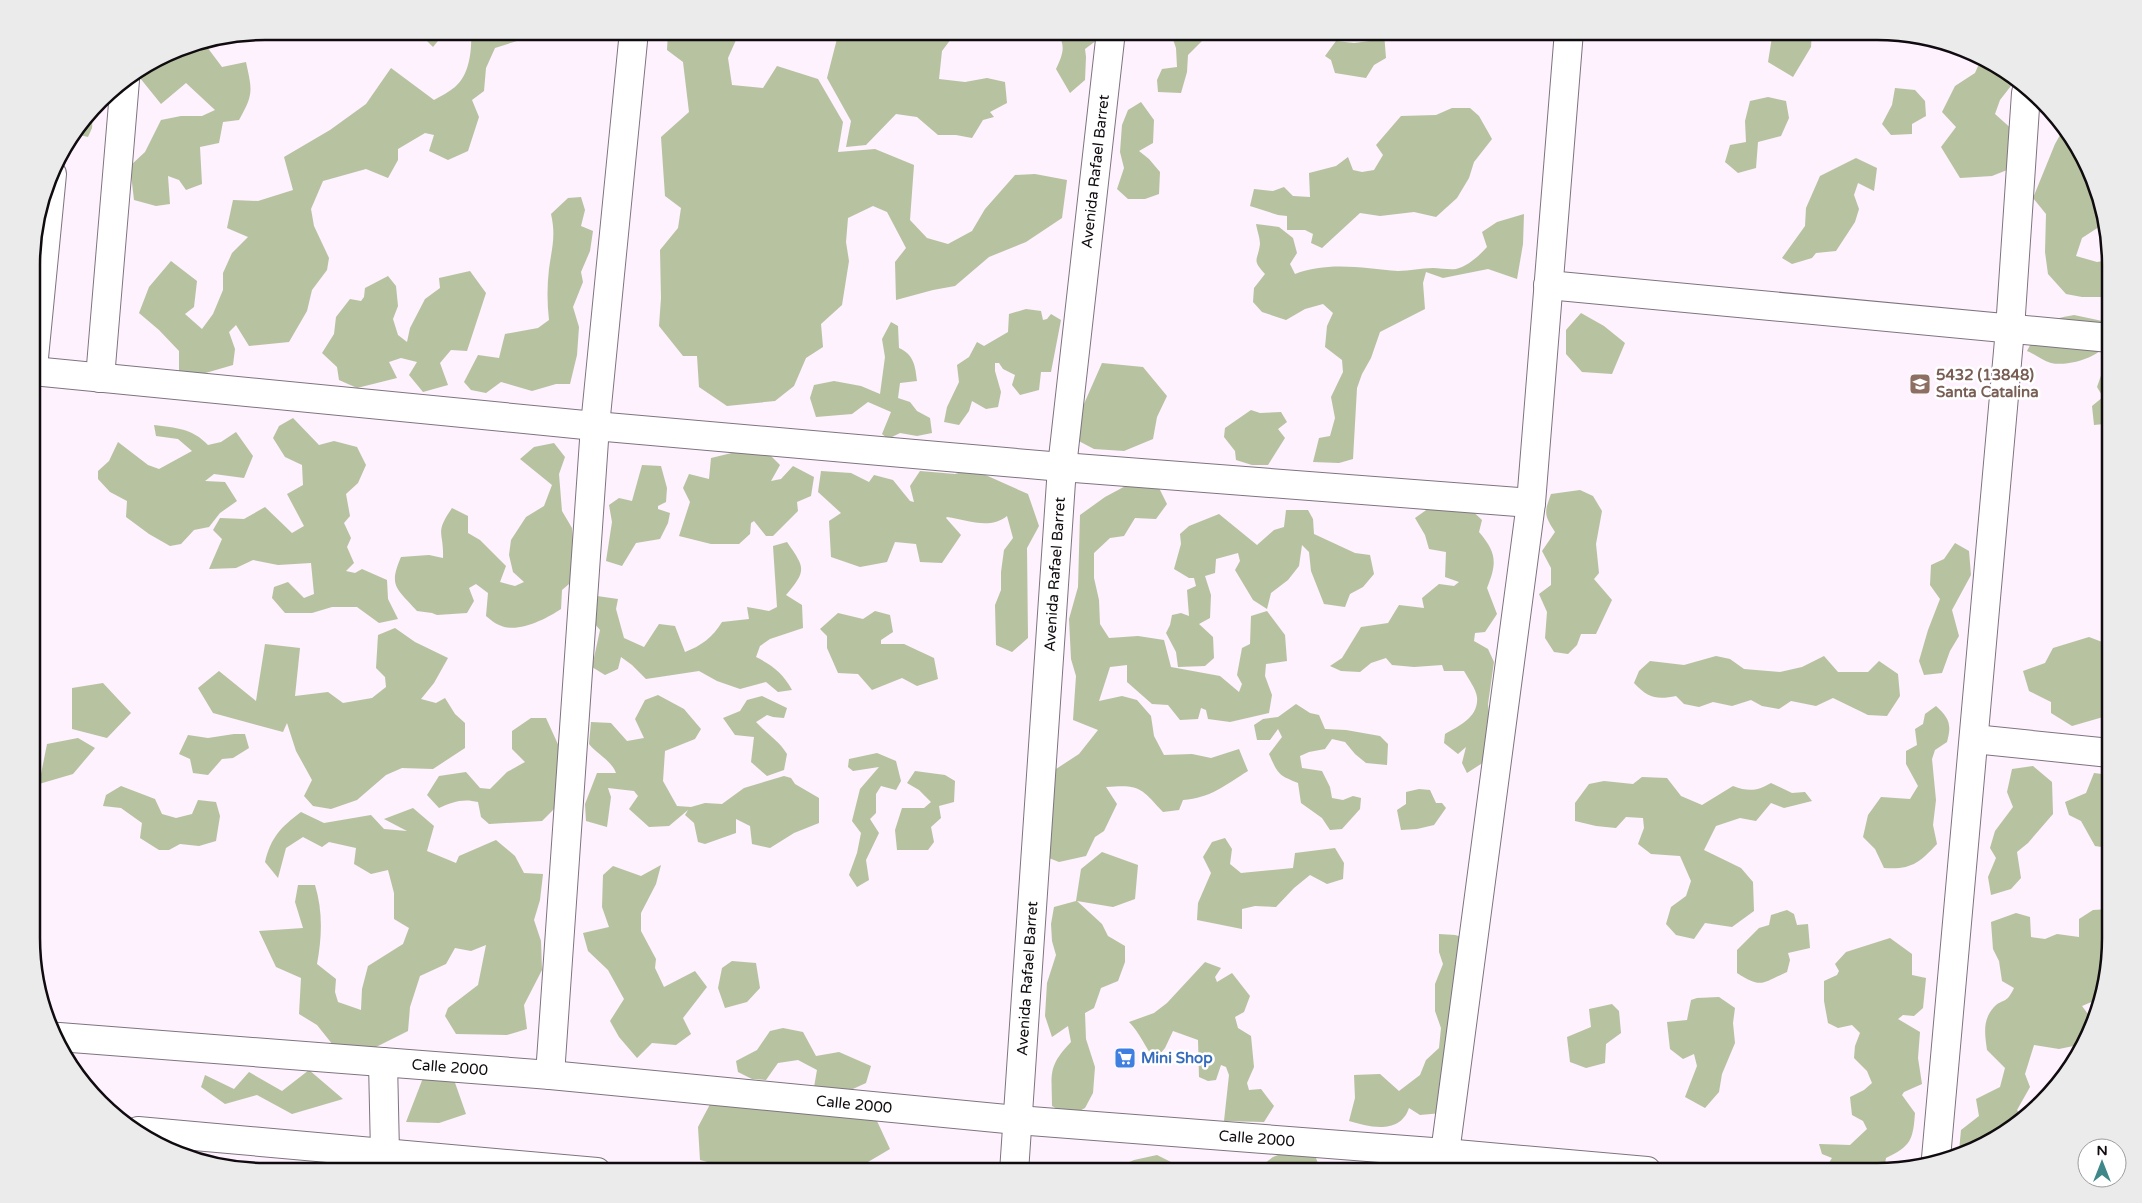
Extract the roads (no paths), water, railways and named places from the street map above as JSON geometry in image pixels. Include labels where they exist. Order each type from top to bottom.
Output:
[{"type":"street","points":[[550,1074],[595,426],[633,40]]},
{"type":"street","name":"Avenida Rafael Barret","points":[[1015,1163],[1062,467],[1110,40]]},
{"type":"street","points":[[1446,1153],[1531,503],[1568,40]]},
{"type":"street","points":[[100,378],[125,88]]},
{"type":"street","points":[[1936,1155],[2010,329],[2026,97]]},
{"type":"street","points":[[40,298],[49,201]]},
{"type":"street","points":[[1548,285],[2102,337]]},
{"type":"street","points":[[40,371],[595,426],[1062,467],[1531,503]]},
{"type":"street","points":[[1974,739],[2102,752]]},
{"type":"street","name":"Calle 2000","points":[[67,1045],[384,1062],[550,1074],[1017,1120],[1558,1163]]},
{"type":"street","points":[[384,1062],[385,1153]]},
{"type":"street","points":[[151,1132],[497,1163]]},
{"type":"place","name":"5432 (13848) Santa Catalina","points":[[1920,384]]},
{"type":"place","name":"Mini Shop","points":[[1125,1058]]}]
